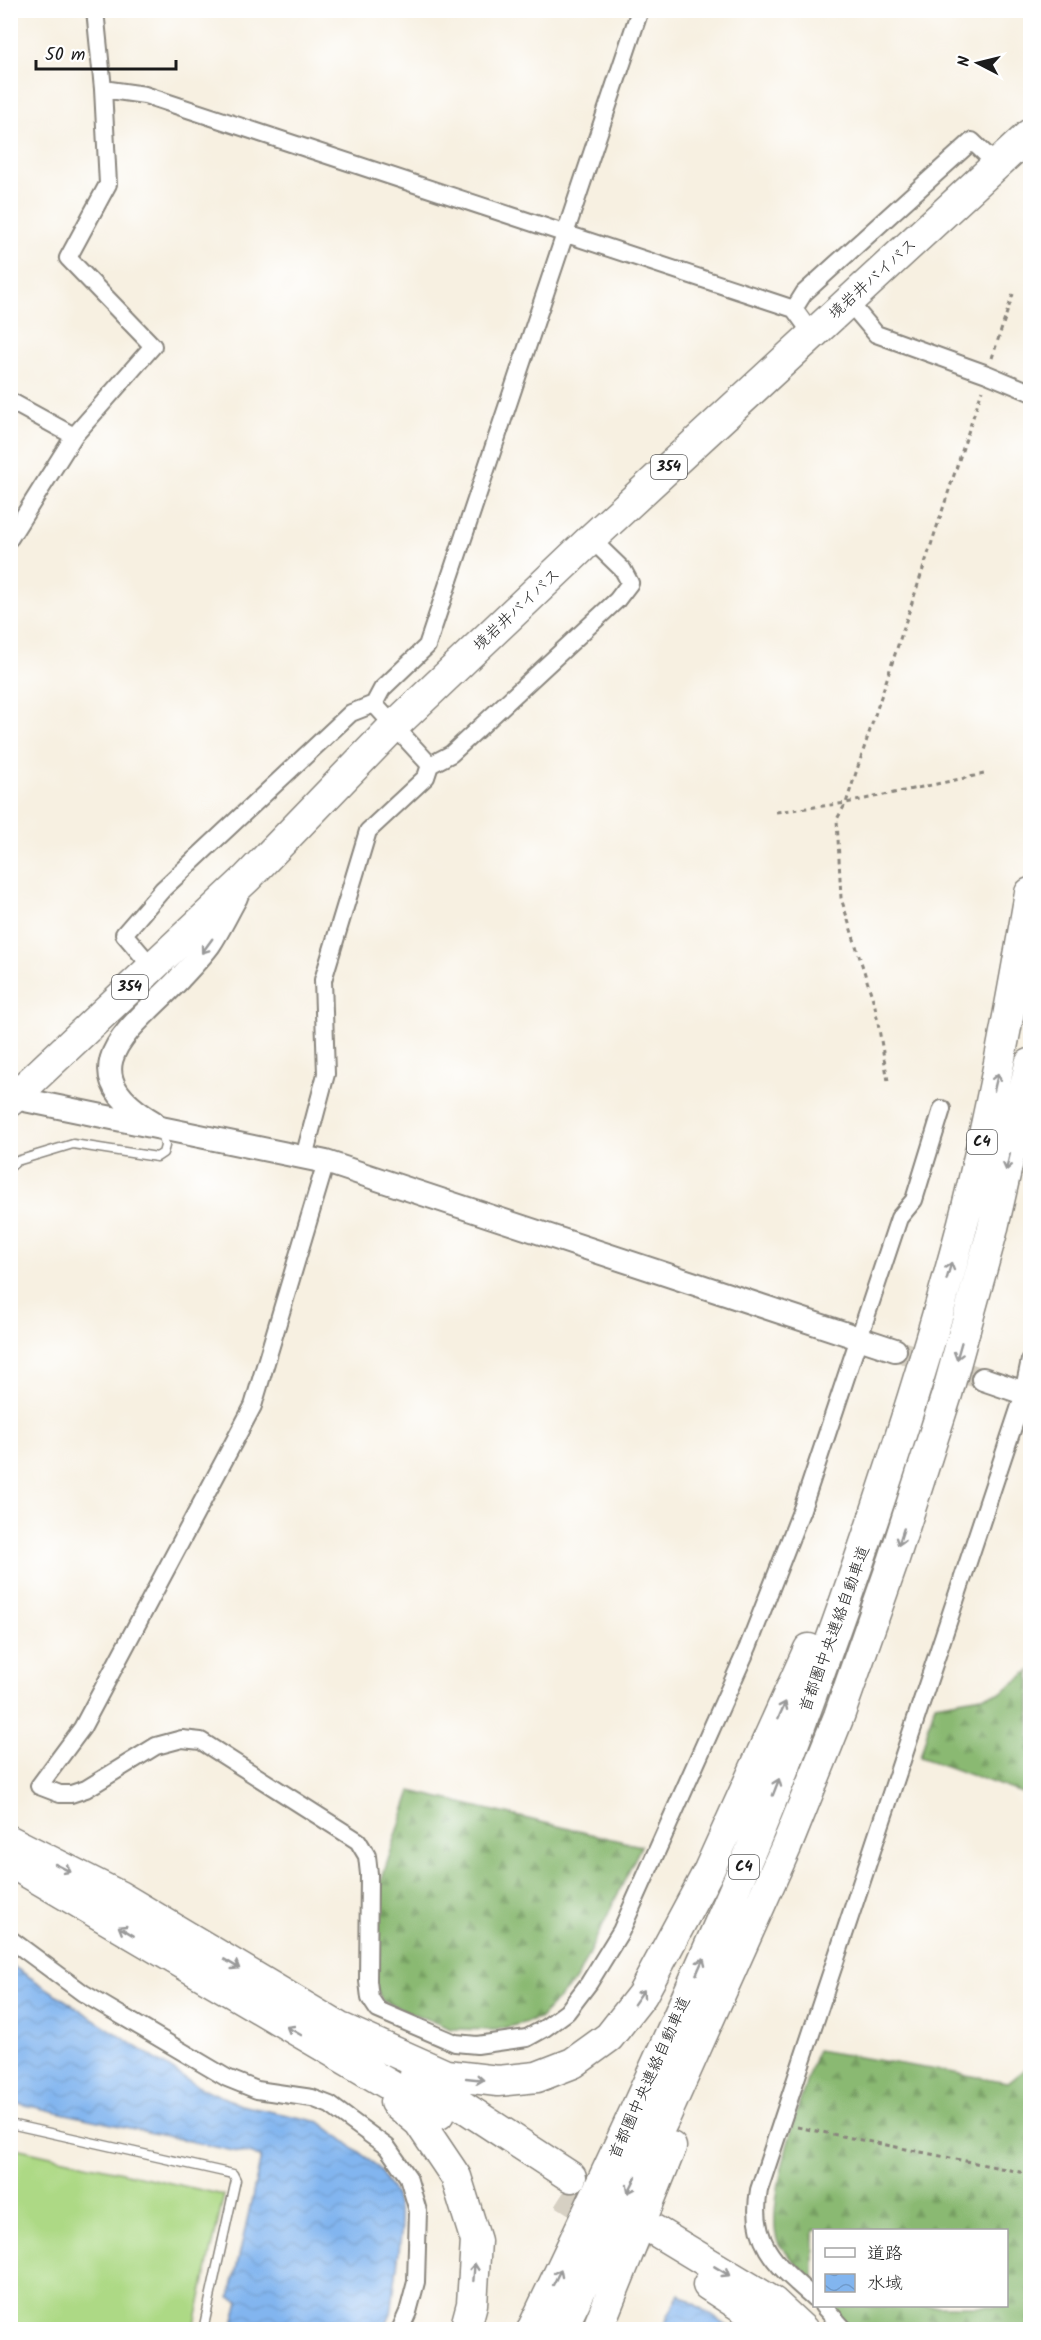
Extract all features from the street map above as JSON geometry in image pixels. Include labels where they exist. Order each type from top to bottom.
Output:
[{"type":"highway","name":"境岩井バイパス","points":[[11,1099],[247,878],[393,727],[812,334],[1030,134]]},
{"type":"highway","name":"首都圏中央連絡自動車道","points":[[532,2330],[622,2142],[750,1854],[809,1703],[862,1554],[916,1388],[963,1222],[1002,1054],[1030,893]]},
{"type":"highway","name":"首都圏中央連絡自動車道","points":[[561,2330],[665,2117],[787,1845],[839,1716],[893,1562],[947,1394],[992,1232],[1030,1064]]},
{"type":"highway","points":[[343,2029],[446,2076],[498,2081],[537,2077],[573,2063],[609,2037],[642,1995],[709,1870],[818,1629],[916,1388]]},
{"type":"highway","points":[[10,1841],[119,1896],[343,2029],[567,2185],[344,2060],[10,1862]]},
{"type":"highway","points":[[597,2330],[685,2113],[787,1845]]},
{"type":"highway","points":[[344,2060],[419,2122],[456,2177],[476,2241],[471,2304],[465,2330]]},
{"type":"highway","points":[[772,2330],[652,2239],[773,2302],[803,2330]]},
{"type":"street","points":[[10,538],[74,436],[153,346],[68,258],[108,184],[103,89],[94,10]]},
{"type":"street","points":[[152,967],[124,934],[163,889],[351,713],[374,704],[382,689],[428,646],[640,10]]},
{"type":"street","points":[[103,89],[146,95],[794,309],[812,334]]},
{"type":"street","points":[[794,309],[804,293],[972,141],[997,165]]},
{"type":"street","points":[[849,302],[876,334],[1030,392]]},
{"type":"street","points":[[10,401],[74,436]]},
{"type":"street","points":[[304,1156],[326,1074],[322,980],[368,831],[426,777],[430,765],[451,754],[617,600],[630,583],[623,570],[591,540]]},
{"type":"street","points":[[374,704],[430,765]]},
{"type":"street","points":[[161,1127],[137,1113],[115,1089],[110,1076],[111,1059],[117,1044],[127,1030],[178,980],[208,946],[247,878]]},
{"type":"street","points":[[11,1099],[161,1127],[326,1162],[895,1350]]},
{"type":"street","points":[[326,1162],[253,1406],[82,1728],[39,1786],[60,1794],[71,1794],[86,1789],[156,1746],[182,1739],[201,1741],[358,1841],[367,1856],[369,1874],[368,1981],[370,1998],[378,2010],[455,2043],[477,2045],[503,2043],[527,2038],[567,2012],[589,1983],[621,1931],[748,1647],[802,1509],[899,1218],[914,1200],[942,1110]]},
{"type":"street","points":[[813,2297],[776,2264],[766,2251],[757,2220],[759,2190],[1028,1394],[1030,1360]]},
{"type":"street","points":[[983,1379],[1028,1394]]},
{"type":"street","points":[[10,1939],[83,1993],[227,2078],[257,2090],[312,2098],[330,2105],[387,2147],[408,2177],[418,2211],[416,2282],[408,2312],[400,2330]]},
{"type":"street","points":[[824,2307],[845,2330]]},
{"type":"lane","points":[[10,1167],[17,1161],[73,1144],[157,1157],[163,1153],[165,1146],[161,1127]]},
{"type":"lane","points":[[10,2124],[233,2174],[236,2180],[203,2330]]},
{"type":"path","points":[[888,1081],[875,1006],[841,898],[837,819],[846,803],[1013,294]]},
{"type":"path","points":[[776,812],[846,803],[984,774]]},
{"type":"path","points":[[781,2124],[1030,2174]]},
{"type":"green space","points":[[1030,1671],[1030,1796],[920,1757],[935,1704],[1000,1693]]},
{"type":"green space","points":[[411,1791],[641,1846],[576,1980],[539,2019],[496,2030],[451,2029],[382,2001],[373,1979],[378,1890]]},
{"type":"green space","points":[[817,2050],[1008,2082],[1030,2065],[1030,2329],[851,2329],[833,2307],[1008,2307],[1008,2229],[813,2229],[813,2282],[780,2245],[775,2226],[780,2176],[803,2091]]},
{"type":"green space","points":[[11,2147],[224,2195],[194,2329],[11,2329]]},
{"type":"water","points":[[11,1965],[197,2086],[241,2105],[320,2122],[377,2166],[395,2195],[402,2227],[391,2314],[384,2329],[232,2329],[239,2301],[230,2297],[261,2157],[11,2102]]},
{"type":"water","points":[[679,2294],[732,2329],[662,2329]]},
{"type":"tunnel","points":[[895,1350],[983,1379]]},
{"type":"tunnel","points":[[563,2193],[649,2248]]}]
